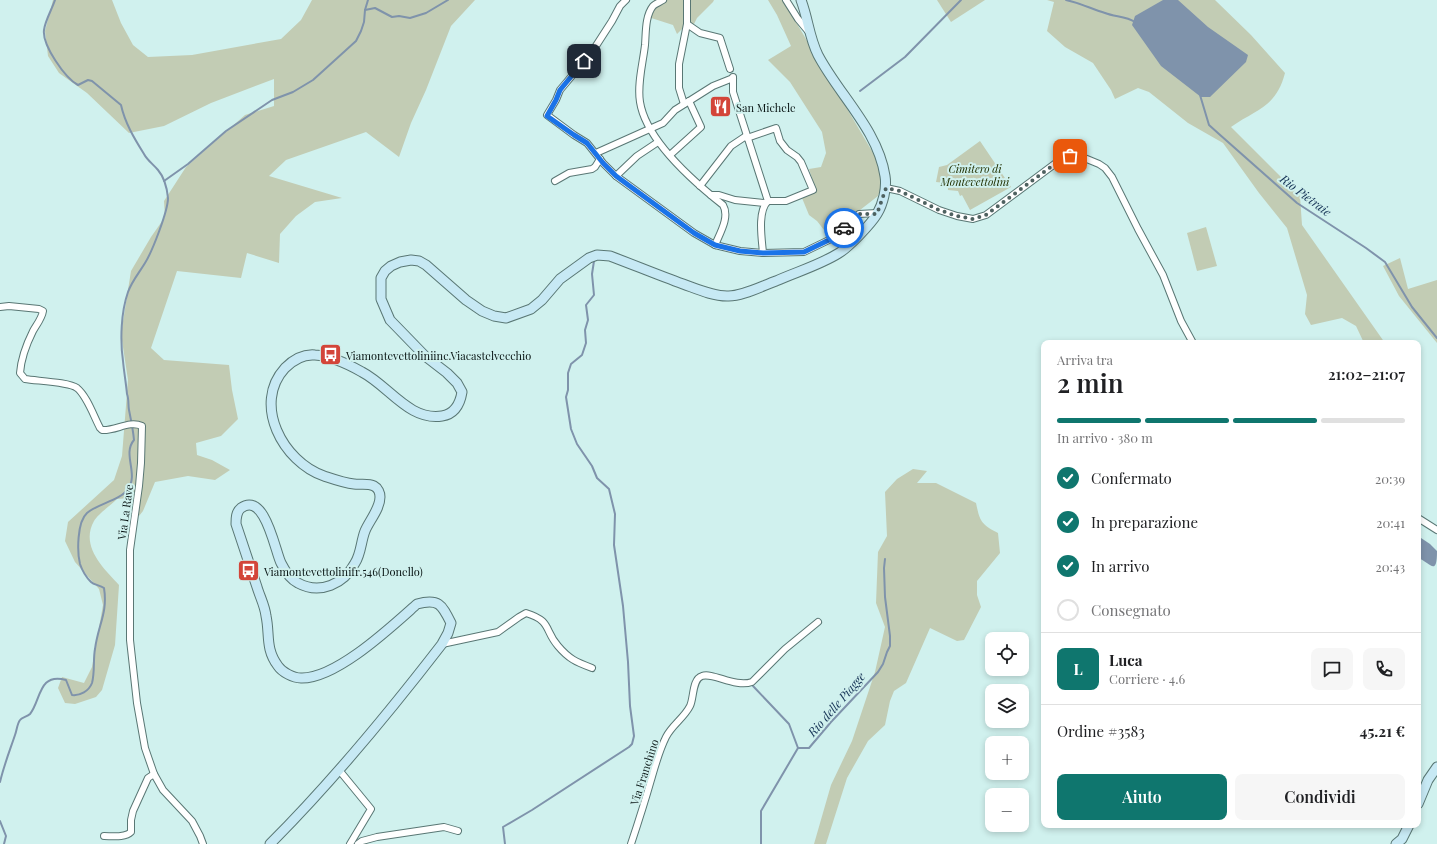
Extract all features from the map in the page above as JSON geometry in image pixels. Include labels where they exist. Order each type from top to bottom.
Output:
[{"type":"street","points":[[626,0],[620,6],[604,36],[560,90],[547,116],[587,143],[616,176],[694,233],[715,245],[740,251],[763,253],[804,252],[833,238],[859,214],[877,214]]},
{"type":"street","points":[[663,0],[653,6],[648,18],[639,89],[642,111],[650,130],[658,142],[691,178],[723,204],[726,214],[715,245]]},
{"type":"street","points":[[670,155],[701,127],[686,103],[679,88],[679,64],[687,24],[687,0]]},
{"type":"street","points":[[786,0],[798,19],[808,31]]},
{"type":"street","points":[[270,844],[340,770],[396,704],[442,644],[451,623],[441,605],[434,601],[426,601],[417,604],[373,641],[329,671],[313,677],[300,678],[287,674],[278,666],[271,653],[267,640],[266,616],[236,524],[236,518],[239,510],[247,506],[251,506],[259,510],[263,515],[267,522],[280,562],[287,574],[297,583],[310,588],[324,588],[336,583],[347,574],[356,563],[365,532],[378,504],[380,496],[377,489],[370,485],[352,484],[314,471],[299,460],[287,448],[278,433],[272,416],[271,397],[278,376],[288,364],[301,357],[314,355],[344,363],[375,379],[411,410],[422,415],[435,417],[447,415],[455,410],[460,403],[462,392],[457,383],[425,356],[390,320],[381,299],[381,278],[385,271],[391,266],[400,262],[411,260],[426,265],[466,300],[482,311],[494,316],[506,318],[530,309],[542,300],[560,279],[589,258],[597,255],[610,256],[708,293],[728,296],[740,294],[768,284],[830,259],[840,252],[851,244],[877,214],[886,188],[885,176],[881,157],[867,131],[818,54],[808,31],[805,10],[801,0]]},
{"type":"street","points":[[687,24],[700,33],[720,38],[730,69]]},
{"type":"street","points":[[596,154],[663,123],[675,110],[713,86],[733,78],[733,92],[766,202],[762,214],[761,235],[763,253]]},
{"type":"street","points":[[700,186],[731,146],[746,135],[776,128],[780,141],[787,150],[797,157],[813,190],[786,201],[766,202],[735,200],[711,195]]},
{"type":"street","points":[[616,176],[637,156],[658,142]]},
{"type":"street","points":[[886,188],[900,191],[939,210],[973,219],[986,215],[1060,160],[1070,156],[1082,157],[1099,164],[1105,168],[1112,177],[1163,275],[1181,321],[1191,340]]},
{"type":"street","points":[[555,181],[569,173],[592,169],[600,159]]},
{"type":"street","name":"Via La Rave","points":[[0,307],[15,306],[39,309],[43,311],[32,332],[24,357],[20,374],[22,377],[25,379],[65,384],[77,388],[92,410],[102,430],[124,425],[138,425],[143,428],[142,463],[130,550],[130,640],[137,703],[146,748],[154,774],[163,790],[192,821],[203,844]]},
{"type":"street","points":[[1421,520],[1437,530]]},
{"type":"street","points":[[442,644],[498,632],[519,616],[526,613],[536,616],[545,623],[557,645],[573,661],[592,668]]},
{"type":"street","name":"Via Franchino","points":[[631,844],[657,759],[666,736],[674,725],[687,712],[699,677],[706,675],[744,685],[754,680],[785,649],[818,622]]},
{"type":"street","points":[[1421,797],[1428,780],[1437,767]]},
{"type":"street","points":[[340,770],[371,809],[350,844]]},
{"type":"street","points":[[104,836],[125,835],[131,832],[133,811],[148,778],[154,774]]},
{"type":"street","points":[[358,844],[362,841],[377,836],[444,827],[458,831]]},
{"type":"street","points":[[1396,844],[1402,839],[1408,828]]},
{"type":"green space","points":[[53,0],[112,0],[121,23],[133,45],[148,57],[192,55],[281,39],[301,20],[312,0],[475,0],[451,26],[426,90],[411,123],[399,157],[366,132],[286,160],[269,176],[342,198],[315,202],[296,216],[280,234],[279,263],[247,253],[241,278],[177,271],[151,348],[164,360],[229,365],[238,419],[221,436],[196,443],[197,455],[212,460],[230,470],[215,480],[188,476],[155,482],[143,511],[139,516],[130,498],[117,499],[94,521],[90,530],[90,539],[95,556],[100,564],[119,585],[115,645],[102,690],[96,697],[75,704],[65,703],[58,688],[62,677],[84,683],[92,667],[103,605],[99,589],[75,562],[65,541],[68,522],[114,480],[122,456],[128,380],[121,334],[131,271],[165,217],[164,201],[186,167],[245,115],[274,106],[274,79],[211,103],[164,126],[129,133],[87,93],[59,73],[48,56],[45,31]]},
{"type":"green space","points":[[654,0],[714,0],[697,18],[692,28],[683,28],[677,34],[673,25],[645,16]]},
{"type":"green space","points":[[768,0],[783,0],[879,163],[883,183],[878,196],[828,235],[817,221],[809,215],[802,198],[816,191],[809,169],[821,167],[826,153],[822,132],[790,82],[768,60],[791,46],[777,15]]},
{"type":"green space","points":[[937,0],[985,0],[951,22]]},
{"type":"green space","points":[[1047,0],[1215,0],[1251,35],[1285,73],[1281,85],[1271,101],[1231,127],[1300,196],[1302,225],[1383,340],[1363,340],[1356,326],[1342,318],[1311,325],[1305,314],[1307,295],[1287,228],[1259,193],[1223,143],[1188,123],[1149,92],[1138,88],[1115,99],[1111,90],[1093,63],[1065,47],[1047,31],[1054,2]]},
{"type":"green space","name":"Cimitero di Montevettolini","points":[[980,141],[1011,187],[970,210],[962,195],[960,196],[958,191],[948,190],[945,183],[936,182],[939,167],[947,165]]},
{"type":"green space","points":[[1206,227],[1217,266],[1197,271],[1187,233]]},
{"type":"green space","points":[[1400,258],[1408,289],[1437,280],[1437,343],[1399,296],[1383,266]]},
{"type":"green space","points":[[913,469],[927,471],[917,483],[936,483],[976,503],[982,522],[998,533],[1000,553],[977,581],[977,595],[981,607],[964,640],[957,641],[930,628],[906,683],[894,691],[890,701],[885,725],[868,741],[847,778],[826,844],[814,844],[831,785],[852,741],[875,672],[885,627],[876,603],[878,552],[887,536],[885,492],[897,479]]},
{"type":"water","points":[[1163,0],[1178,0],[1208,27],[1248,55],[1246,62],[1210,97],[1201,97],[1161,66],[1132,25],[1135,16]]},
{"type":"water","points":[[1421,538],[1437,551],[1436,564],[1434,566],[1422,560]]},
{"type":"waterway","points":[[0,782],[19,722],[22,718],[30,714],[45,684],[50,680],[66,680],[72,695],[75,695],[86,691],[92,683],[96,641],[104,612],[105,597],[104,588],[91,582],[81,566],[78,552],[81,523],[87,513],[125,493],[131,483],[132,471],[130,451],[134,440],[122,353],[121,335],[123,317],[128,292],[152,250],[163,221],[168,198],[162,176],[147,158],[137,142],[127,124],[121,105],[92,81],[88,80],[78,85],[67,76],[50,52],[44,36],[44,30],[55,0]]},
{"type":"waterway","points":[[164,181],[188,164],[226,131],[272,100],[293,92],[313,80],[356,41],[364,22],[368,0]]},
{"type":"waterway","points":[[365,10],[375,8],[392,17],[399,16],[410,18],[426,13],[448,0]]},
{"type":"waterway","points":[[860,91],[905,57],[961,0]]},
{"type":"waterway","points":[[1066,0],[1135,22]]},
{"type":"waterway","name":"Rio Pietraie","points":[[1200,95],[1209,125],[1297,203],[1385,262],[1412,307],[1437,338]]},
{"type":"waterway","points":[[505,844],[503,827],[629,747],[632,744],[634,736],[630,706],[623,606],[614,545],[615,514],[609,489],[597,478],[592,466],[577,444],[571,429],[566,397],[568,390],[568,373],[571,364],[582,355],[586,343],[585,330],[588,320],[586,305],[594,295],[592,274],[594,261]]},
{"type":"waterway","name":"Rio delle Piagge","points":[[798,748],[809,748],[878,672],[883,664],[890,646],[885,597],[885,559]]},
{"type":"waterway","points":[[753,686],[789,724],[798,748]]},
{"type":"waterway","name":"Rio delle Piagge","points":[[761,844],[761,811],[798,748]]},
{"type":"waterway","points":[[0,821],[6,836],[4,844]]},
{"type":"way so far","points":[[844,228],[859,214],[877,214],[886,188],[900,191],[939,210],[957,216],[973,219],[986,215],[1060,160],[1070,156]]},
{"type":"place","name":"San Michele","points":[[721,107]]},
{"type":"place","name":"Viamontevettoliniinc.Viacastelvecchio","points":[[331,355]]},
{"type":"place","name":"Viamontevettolinifr.546(Donello)","points":[[248,571]]},
{"type":"route","points":[[584,61],[560,90],[547,116],[587,143],[616,176],[694,233],[715,245],[740,251],[763,253],[804,252],[833,238],[844,228]]}]
